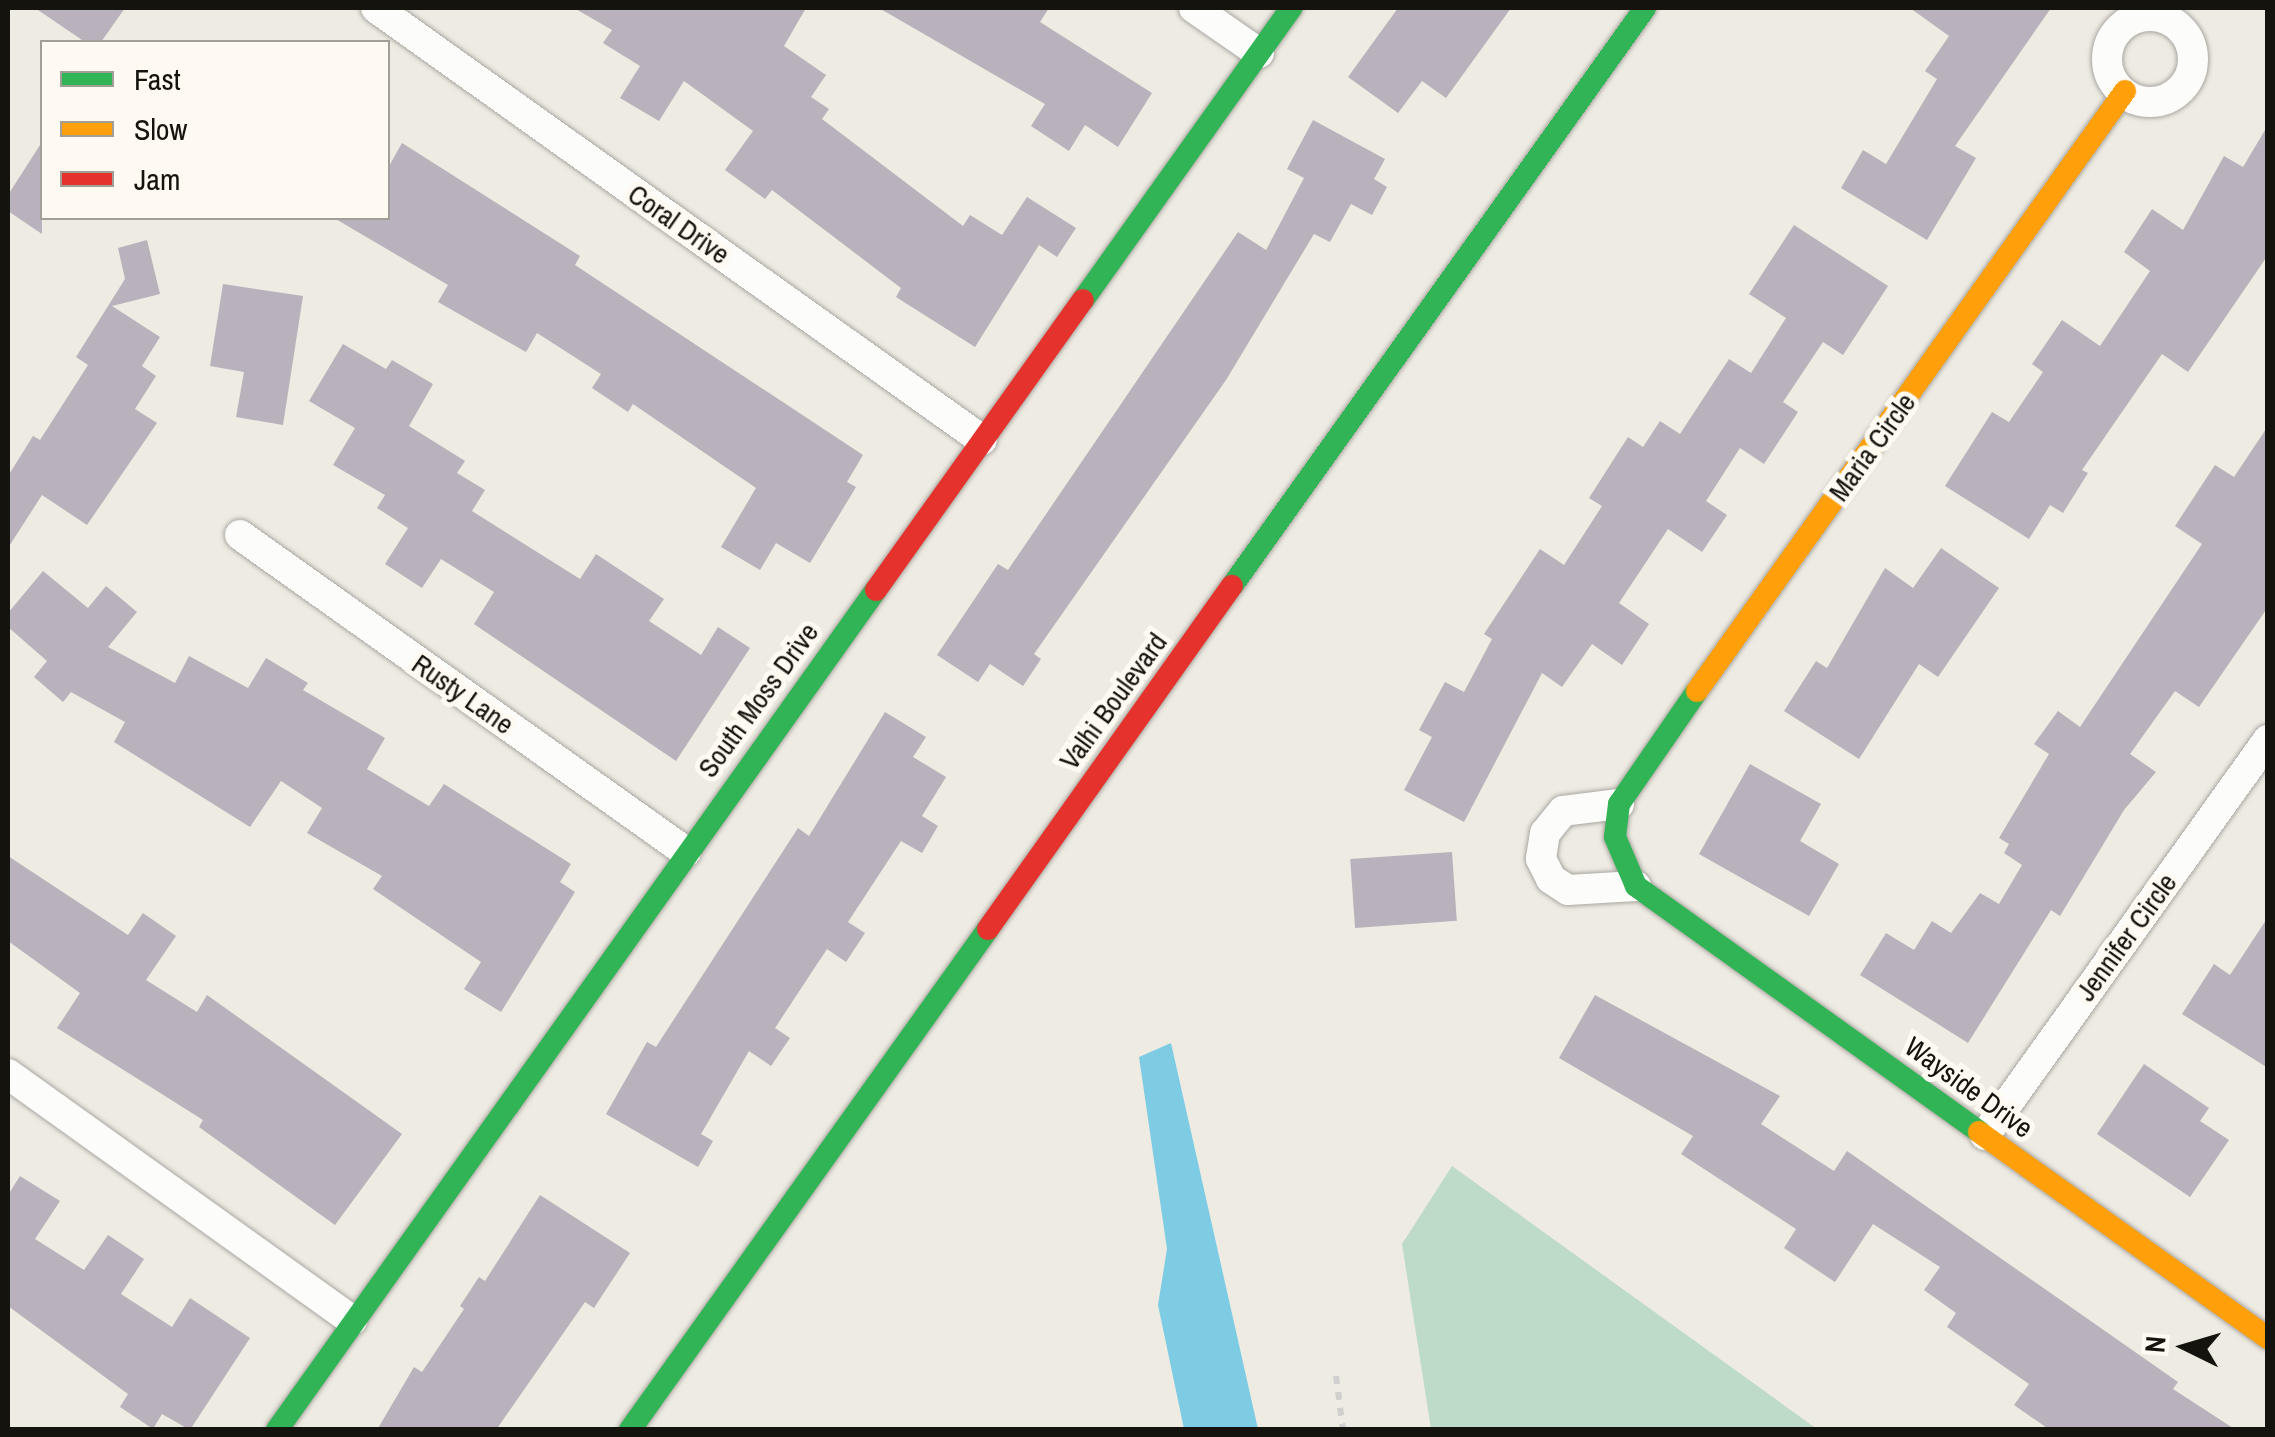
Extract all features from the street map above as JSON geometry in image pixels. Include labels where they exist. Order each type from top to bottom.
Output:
[{"type":"street","name":"Coral Drive","points":[[376,8],[982,440]]},
{"type":"street","points":[[1194,8],[1258,53]]},
{"type":"street","name":"South Moss Drive","points":[[277,1430],[1292,8]]},
{"type":"street","name":"Valhi Boulevard","points":[[630,1430],[1645,8]]},
{"type":"street","name":"Maria Circle","points":[[1619,804],[2126,91]]},
{"type":"street","name":"Rusty Lane","points":[[240,535],[686,852]]},
{"type":"street","name":"Jennifer Circle","points":[[1985,1135],[2268,740]]},
{"type":"street","points":[[1619,804],[1614,837],[1636,886],[1568,890],[1551,880],[1541,860],[1545,834],[1563,811],[1619,804]]},
{"type":"street","name":"Wayside Drive","points":[[1636,886],[2268,1338]]},
{"type":"street","points":[[8,1074],[352,1320]]},
{"type":"path","points":[[1336,1376],[1342,1430]]},
{"type":"green space","points":[[1452,1166],[1817,1429],[1431,1429],[1402,1244]]},
{"type":"water","points":[[1171,1043],[1258,1429],[1184,1429],[1158,1305],[1167,1249],[1139,1057]]},
{"type":"building","points":[[35,8],[125,8],[102,40],[82,40]]},
{"type":"building","points":[[574,8],[806,8],[784,46],[826,75],[811,97],[829,109],[822,119],[963,226],[970,215],[1002,235],[1027,197],[1076,228],[1057,257],[1039,245],[975,347],[896,297],[901,288],[772,190],[765,199],[725,170],[753,131],[684,81],[659,121],[620,98],[640,66],[603,43],[612,30]]},
{"type":"building","points":[[879,8],[1049,8],[1040,22],[1152,93],[1118,147],[1085,125],[1069,151],[1031,126],[1045,104]]},
{"type":"building","points":[[1398,8],[1511,8],[1446,98],[1422,81],[1398,113],[1348,77]]},
{"type":"building","points":[[1910,8],[2051,8],[1955,146],[1976,158],[1927,240],[1841,188],[1863,150],[1886,164],[1937,79],[1925,71],[1949,36]]},
{"type":"building","points":[[1313,120],[1385,159],[1374,179],[1387,187],[1372,215],[1351,204],[1330,242],[1314,234],[1226,380],[1034,654],[1041,659],[1023,686],[990,664],[978,682],[937,655],[998,564],[1008,570],[1238,232],[1266,250],[1304,178],[1287,169]]},
{"type":"building","points":[[2268,125],[2268,255],[2188,372],[2162,354],[2082,470],[2088,473],[2063,513],[2050,505],[2029,539],[1945,486],[1992,412],[2009,422],[2043,372],[2032,364],[2062,320],[2100,346],[2150,271],[2124,252],[2152,209],[2183,230],[2224,156],[2243,167]]},
{"type":"building","points":[[402,143],[580,256],[575,265],[863,455],[847,482],[856,487],[810,563],[776,543],[760,570],[721,547],[756,488],[633,404],[628,412],[592,388],[601,374],[537,333],[526,352],[438,302],[448,285],[337,220],[390,220],[390,164]]},
{"type":"building","points":[[40,145],[42,234],[8,211],[8,195]]},
{"type":"building","points":[[1794,225],[1888,286],[1843,355],[1823,342],[1783,402],[1798,412],[1764,464],[1740,448],[1706,501],[1727,515],[1702,552],[1668,529],[1619,603],[1649,624],[1622,665],[1592,644],[1562,687],[1542,673],[1464,822],[1404,790],[1432,737],[1419,730],[1445,682],[1464,692],[1492,639],[1484,634],[1540,549],[1564,565],[1602,506],[1589,498],[1628,437],[1643,447],[1660,421],[1680,434],[1729,359],[1751,373],[1786,318],[1749,294]]},
{"type":"building","points":[[147,240],[160,294],[112,306],[160,337],[142,366],[156,376],[135,409],[157,423],[87,525],[42,495],[8,548],[8,476],[33,436],[40,440],[88,365],[76,357],[125,279],[118,248]]},
{"type":"building","points":[[223,284],[303,296],[283,425],[236,417],[244,372],[210,366]]},
{"type":"building","points":[[343,344],[386,369],[392,360],[433,384],[409,426],[465,461],[457,473],[485,490],[472,511],[580,579],[596,554],[664,599],[649,621],[701,655],[718,627],[750,648],[676,761],[474,624],[494,592],[441,559],[422,588],[385,564],[408,528],[377,508],[385,495],[333,465],[355,428],[309,401]]},
{"type":"building","points":[[2268,426],[2268,607],[2199,707],[2175,691],[2130,754],[2156,772],[2124,810],[2060,916],[2051,910],[1968,1043],[1860,975],[1886,933],[1914,950],[1932,921],[1951,933],[1980,893],[1999,904],[2022,865],[2004,853],[2009,844],[1999,838],[2049,754],[2034,744],[2058,711],[2080,727],[2202,544],[2175,526],[2215,465],[2234,477]]},
{"type":"building","points":[[1941,548],[1999,588],[1938,677],[1919,664],[1859,759],[1784,711],[1816,661],[1827,668],[1885,568],[1913,588]]},
{"type":"building","points":[[43,571],[88,608],[106,586],[137,612],[108,647],[175,683],[189,656],[248,688],[266,658],[308,683],[303,690],[385,738],[367,769],[429,806],[444,784],[571,864],[560,882],[575,892],[501,1012],[464,989],[481,962],[373,889],[382,876],[307,833],[322,808],[281,781],[250,827],[114,742],[125,722],[71,692],[63,702],[34,677],[47,661],[8,627],[8,613]]},
{"type":"building","points":[[885,712],[926,737],[913,757],[946,777],[922,816],[938,826],[922,853],[901,841],[848,922],[865,933],[846,962],[827,949],[775,1028],[790,1038],[771,1066],[749,1051],[701,1134],[713,1141],[698,1167],[606,1114],[647,1042],[656,1047],[798,828],[809,836]]},
{"type":"building","points":[[1750,764],[1821,804],[1800,841],[1839,864],[1809,916],[1699,854]]},
{"type":"building","points":[[1452,852],[1457,921],[1355,928],[1350,859]]},
{"type":"building","points":[[8,856],[128,935],[143,913],[176,936],[146,980],[197,1012],[207,995],[402,1134],[335,1225],[199,1127],[203,1120],[57,1028],[80,993],[8,941]]},
{"type":"building","points":[[2268,917],[2268,1068],[2182,1014],[2214,964],[2230,975]]},
{"type":"building","points":[[1595,995],[1780,1096],[1761,1124],[1834,1171],[1847,1151],[2178,1382],[2173,1389],[2236,1430],[2050,1430],[2014,1405],[2029,1384],[1947,1327],[1956,1313],[1924,1290],[1940,1267],[1873,1224],[1835,1282],[1784,1248],[1796,1229],[1681,1154],[1693,1136],[1559,1058]]},
{"type":"building","points":[[2144,1064],[2209,1108],[2200,1121],[2229,1140],[2190,1197],[2097,1134]]},
{"type":"building","points":[[20,1176],[60,1201],[35,1239],[84,1270],[108,1235],[144,1259],[121,1294],[172,1327],[190,1298],[250,1338],[190,1430],[162,1414],[153,1429],[120,1407],[128,1394],[8,1306],[8,1195]]},
{"type":"building","points":[[540,1195],[630,1253],[594,1308],[585,1302],[496,1430],[377,1430],[414,1367],[422,1372],[464,1309],[460,1306],[479,1277],[485,1281]]},
{"type":"traffic: fast","points":[[1083,300],[1291,8]]},
{"type":"traffic: fast","points":[[1232,586],[1645,8]]},
{"type":"traffic: fast","points":[[277,1430],[876,590]]},
{"type":"traffic: fast","points":[[1697,691],[1619,804],[1615,837],[1636,886],[1979,1132]]},
{"type":"traffic: fast","points":[[630,1430],[988,929]]},
{"type":"traffic: slow","points":[[1697,691],[2125,91]]},
{"type":"traffic: slow","points":[[1979,1132],[2268,1338]]},
{"type":"traffic: jam","points":[[876,590],[1083,300]]},
{"type":"traffic: jam","points":[[988,929],[1232,586]]}]
